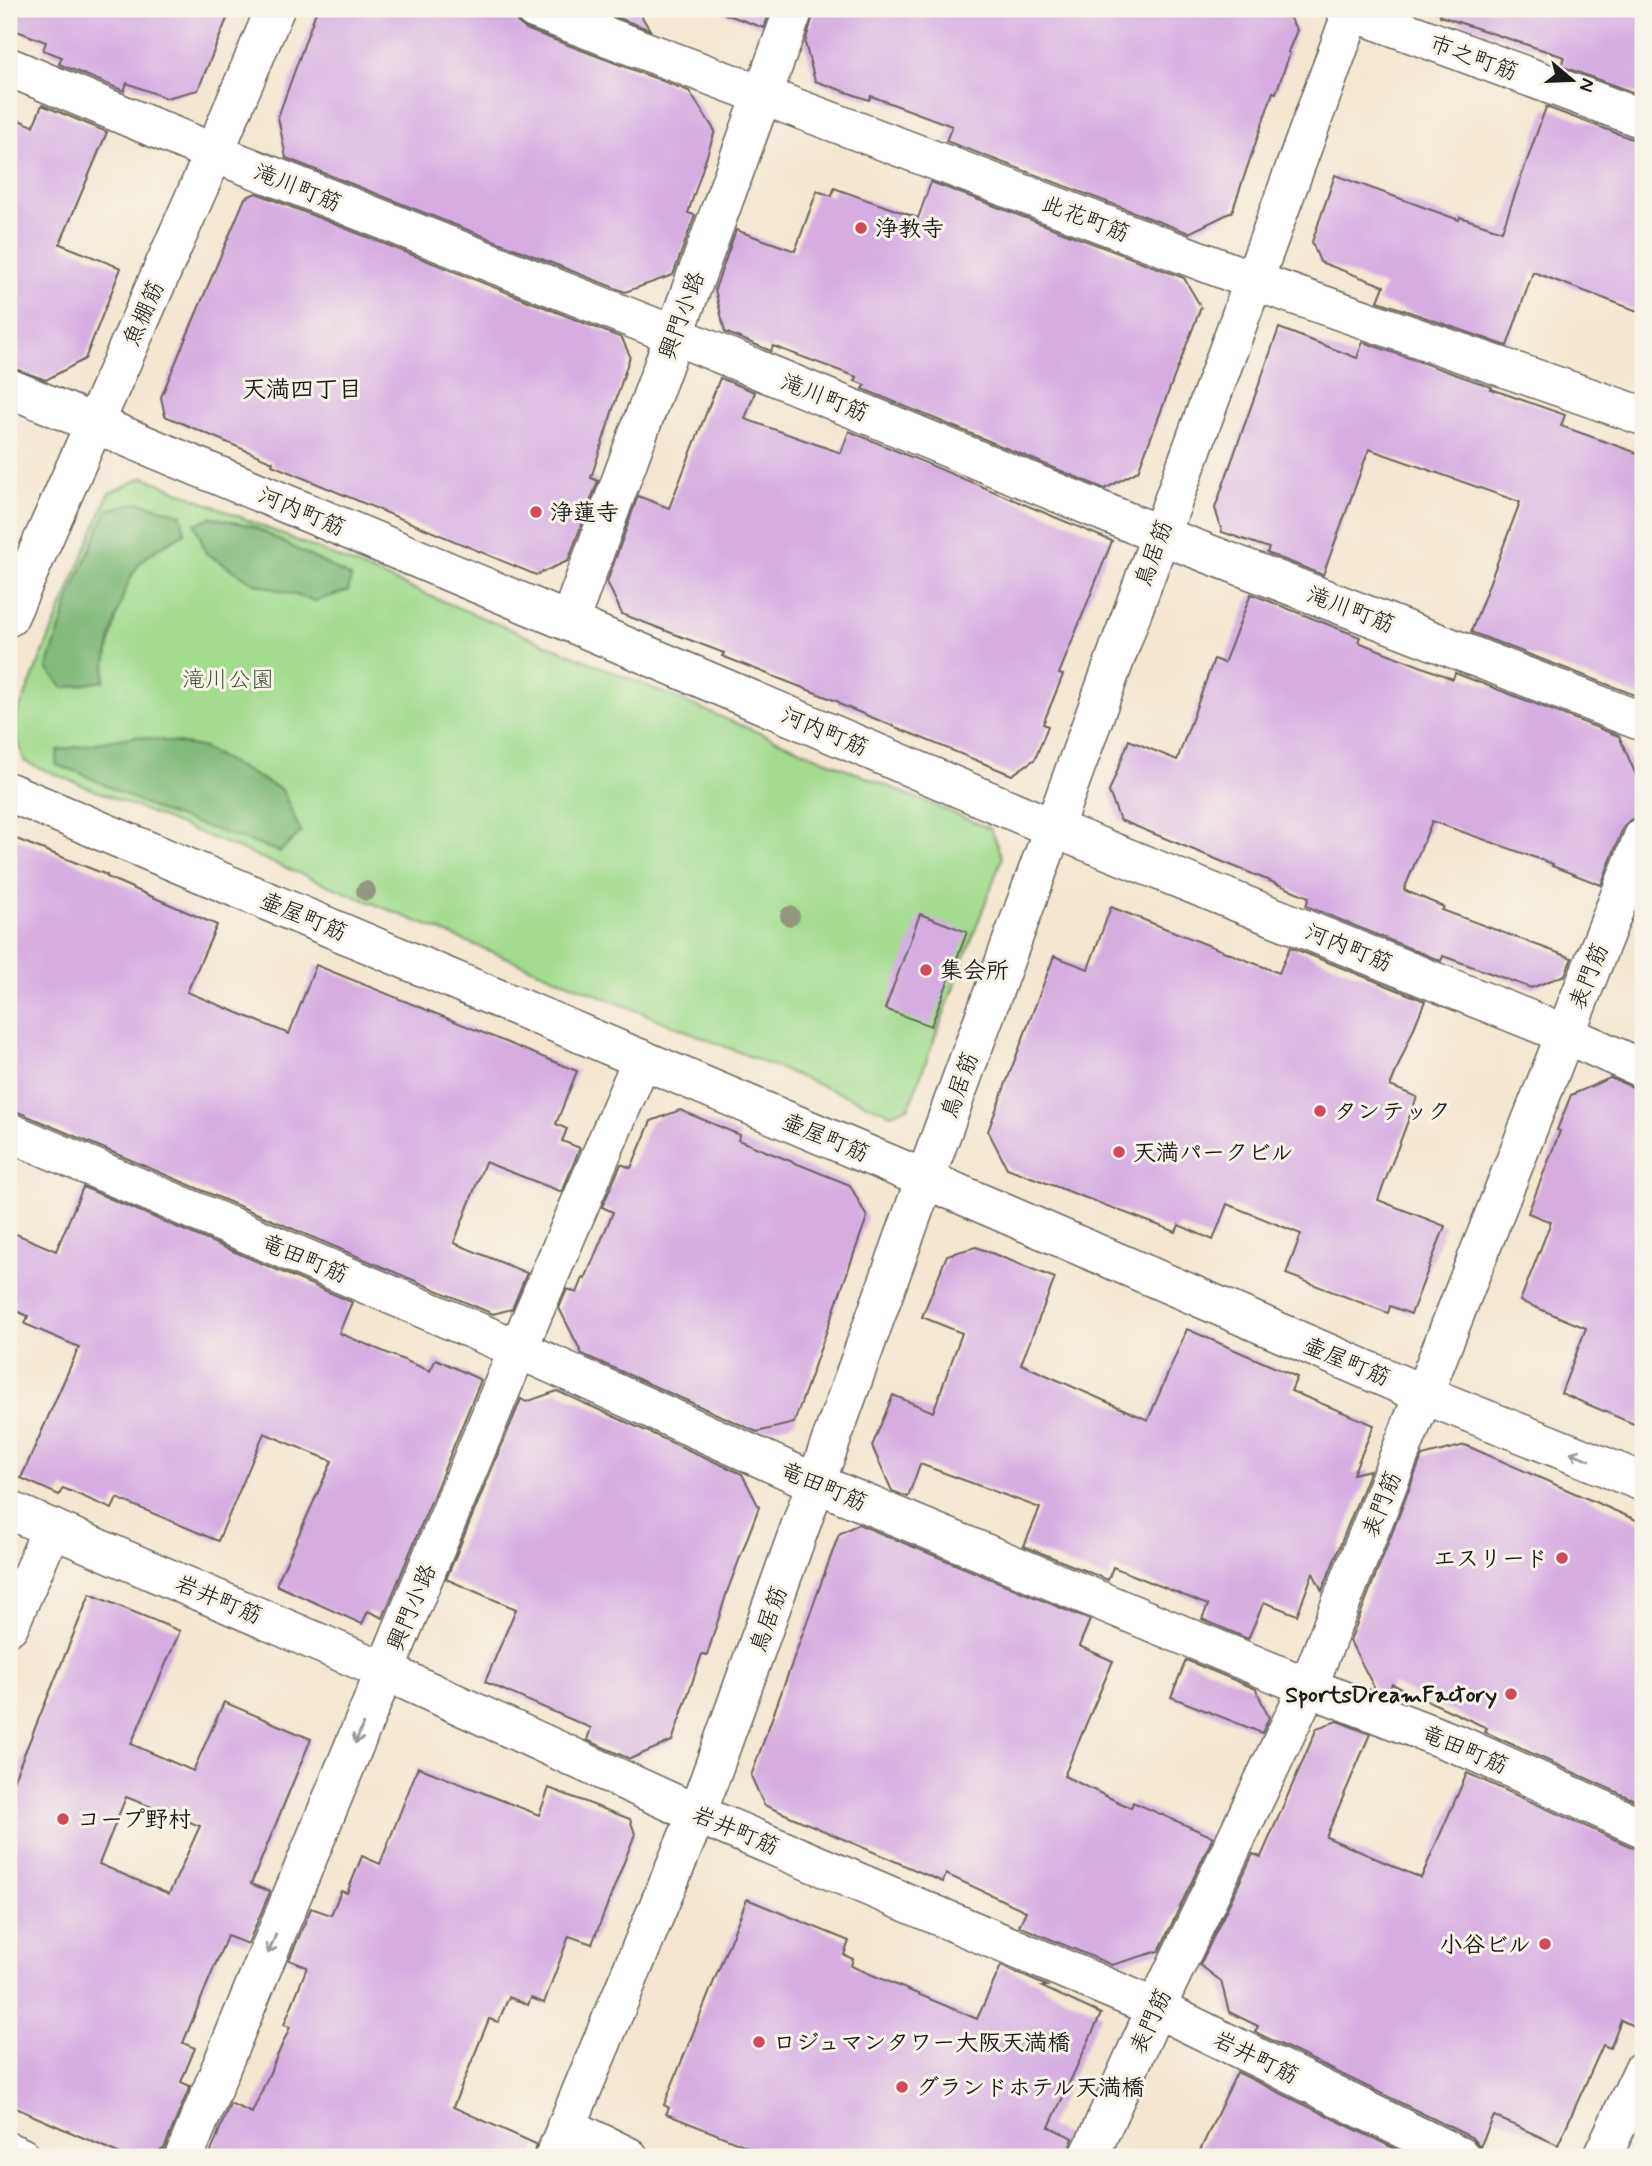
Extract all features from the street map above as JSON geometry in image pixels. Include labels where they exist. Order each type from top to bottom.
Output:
[{"type":"street","name":"魚棚筋","points":[[9,617],[275,9]]},
{"type":"street","name":"此花町筋","points":[[534,9],[1254,281],[1643,416]]},
{"type":"street","name":"興門小路","points":[[569,622],[794,9]]},
{"type":"street","name":"市之町筋","points":[[1350,10],[1643,119]]},
{"type":"street","name":"鳥居筋","points":[[560,2142],[697,1814],[1350,10]]},
{"type":"street","name":"滝川町筋","points":[[9,67],[214,153],[674,335],[1160,535],[1643,722]]},
{"type":"street","name":"河内町筋","points":[[9,387],[93,425],[569,622],[1053,828],[1565,1034],[1643,1069]]},
{"type":"street","name":"壷屋町筋","points":[[9,792],[925,1179],[1424,1395],[1643,1482]]},
{"type":"street","name":"表門筋","points":[[1089,2157],[1156,2008],[1308,1687],[1643,837]]},
{"type":"street","name":"興門小路","points":[[184,2157],[518,1349],[642,1059]]},
{"type":"street","name":"竜田町筋","points":[[9,1132],[518,1349],[816,1483],[1308,1687],[1464,1747],[1643,1828]]},
{"type":"street","name":"岩井町筋","points":[[9,1510],[385,1671],[697,1814],[1156,2008],[1461,2157]]},
{"type":"street","points":[[9,1626],[52,1528]]},
{"type":"street","points":[[1602,2157],[1643,2070]]},
{"type":"street","points":[[560,2142],[629,2157]]},
{"type":"street","points":[[9,2152],[21,2157]]},
{"type":"green space","name":"滝川公園","points":[[144,477],[991,829],[1002,858],[909,1107],[891,1114],[25,762],[13,725],[109,493]]},
{"type":"green space","points":[[139,502],[181,514],[185,533],[148,555],[136,569],[116,617],[104,681],[63,688],[47,668],[72,592],[107,510]]},
{"type":"green space","points":[[211,517],[252,526],[351,577],[348,591],[315,601],[254,583],[206,553],[195,524]]},
{"type":"green space","points":[[136,736],[201,747],[282,790],[301,832],[280,852],[159,811],[78,772],[56,765],[58,750]]},
{"type":"building","points":[[9,9],[231,9],[198,90],[166,98],[127,83],[124,91],[59,64],[62,57],[43,50],[46,42],[9,28]]},
{"type":"building","points":[[317,9],[513,9],[517,22],[526,29],[689,91],[715,131],[688,213],[695,215],[673,275],[625,292],[286,158],[278,117]]},
{"type":"building","points":[[595,9],[637,9],[650,30]]},
{"type":"building","points":[[725,9],[771,9],[764,28],[725,14]]},
{"type":"building","points":[[815,9],[1284,9],[1297,30],[1232,212],[1189,233],[946,141],[952,126],[871,96],[869,100],[815,81],[805,43]]},
{"type":"building","points":[[1441,9],[1643,9],[1643,96],[1561,66],[1564,57],[1440,16]]},
{"type":"building","points":[[42,105],[107,132],[60,244],[121,268],[85,359],[46,380],[9,367],[9,116],[33,126]]},
{"type":"building","points":[[1546,107],[1635,140],[1643,140],[1643,313],[1533,272],[1507,346],[1378,301],[1384,286],[1320,262],[1312,242],[1335,175],[1459,220],[1460,217],[1502,231]]},
{"type":"building","points":[[931,182],[1184,278],[1201,307],[1138,471],[1105,489],[863,389],[865,385],[855,381],[857,377],[773,346],[771,351],[725,332],[715,289],[736,230],[795,251],[817,191],[832,196],[834,188],[918,218]]},
{"type":"building","points":[[256,193],[622,338],[630,356],[591,478],[598,481],[568,561],[536,575],[272,465],[273,462],[165,416],[161,397],[245,198]]},
{"type":"building","points":[[1279,328],[1357,358],[1363,342],[1492,387],[1491,389],[1565,415],[1561,426],[1643,455],[1643,696],[1471,632],[1520,502],[1369,449],[1323,575],[1267,553],[1269,548],[1222,532],[1215,508]]},
{"type":"building","points":[[720,378],[755,392],[745,419],[841,453],[849,431],[1112,541],[1059,674],[1063,675],[1043,724],[1048,726],[1035,759],[1012,775],[722,656],[724,653],[622,614],[607,582],[638,496],[669,508]]},
{"type":"building","points":[[1251,594],[1360,637],[1358,642],[1453,679],[1455,673],[1619,736],[1643,791],[1643,816],[1630,820],[1623,828],[1601,885],[1552,866],[1553,864],[1432,821],[1404,890],[1444,907],[1442,910],[1572,958],[1565,975],[1531,988],[1443,956],[1441,961],[1306,906],[1309,897],[1120,820],[1109,792],[1129,740],[1177,760],[1214,659],[1224,663]]},
{"type":"building","points":[[9,836],[107,875],[217,925],[187,992],[289,1034],[316,965],[577,1071],[556,1124],[567,1129],[562,1141],[580,1148],[562,1192],[485,1162],[454,1243],[527,1273],[512,1309],[493,1314],[18,1112],[9,1111]]},
{"type":"building","points":[[1111,907],[1279,973],[1290,947],[1425,1001],[1390,1086],[1417,1097],[1378,1200],[1445,1226],[1411,1314],[1390,1306],[1388,1313],[1286,1274],[1301,1234],[1227,1204],[1213,1240],[1179,1225],[1176,1232],[1007,1168],[988,1131],[1054,956],[1088,969]]},
{"type":"building","name":"集会所","points":[[920,914],[967,932],[931,1026],[885,1009]]},
{"type":"building","points":[[1610,1078],[1643,1091],[1643,1428],[1561,1393],[1586,1328],[1520,1301],[1551,1222],[1528,1213],[1571,1095]]},
{"type":"building","points":[[680,1110],[740,1135],[738,1140],[850,1185],[867,1217],[794,1423],[757,1432],[582,1354],[559,1308],[567,1289],[577,1293],[583,1278],[585,1279],[613,1212],[602,1207],[621,1164],[631,1168],[651,1121]]},
{"type":"building","points":[[83,1187],[352,1302],[339,1333],[430,1371],[436,1359],[481,1380],[383,1618],[368,1611],[362,1624],[276,1585],[332,1461],[264,1433],[218,1541],[117,1498],[112,1509],[63,1488],[59,1495],[21,1478],[79,1347],[25,1324],[28,1316],[9,1308],[9,1231],[56,1251]]},
{"type":"building","points":[[976,1247],[1055,1278],[1021,1364],[1148,1420],[1187,1329],[1297,1377],[1291,1391],[1374,1425],[1353,1474],[1370,1470],[1322,1591],[1313,1573],[1297,1615],[1264,1602],[1248,1639],[1202,1619],[1208,1605],[1113,1567],[1108,1580],[1024,1546],[1040,1508],[920,1464],[908,1497],[892,1491],[872,1446],[893,1395],[933,1412],[962,1333],[922,1317],[947,1255]]},
{"type":"building","points":[[557,1391],[742,1474],[759,1507],[707,1655],[702,1654],[672,1741],[630,1759],[587,1740],[591,1728],[485,1682],[516,1609],[446,1579],[521,1399],[526,1402]]},
{"type":"building","points":[[1465,1445],[1643,1523],[1643,1804],[1485,1732],[1487,1728],[1392,1684],[1387,1694],[1375,1689],[1350,1641],[1422,1456]]},
{"type":"building","points":[[858,1524],[1090,1620],[1079,1646],[1113,1661],[1064,1776],[1131,1808],[1133,1802],[1213,1837],[1159,1951],[1112,1965],[1019,1926],[1026,1911],[946,1874],[943,1882],[764,1805],[751,1776],[839,1534]]},
{"type":"building","name":"コープ野村","points":[[90,1594],[180,1631],[131,1744],[193,1771],[224,1702],[311,1739],[251,1884],[270,1892],[248,1944],[227,1936],[183,2043],[195,2048],[181,2082],[190,2086],[164,2149],[143,2157],[127,2157],[9,2105],[9,1791]],"holes":[[[126,1797],[200,1826],[169,1894],[99,1864]]]},
{"type":"building","points":[[1186,1660],[1256,1689],[1269,1718],[1262,1733],[1171,1697]]},
{"type":"building","points":[[1337,1721],[1370,1734],[1326,1837],[1421,1878],[1467,1773],[1643,1850],[1643,2031],[1621,2020],[1610,2048],[1603,2045],[1558,2145],[1494,2116],[1480,2147],[1471,2137],[1255,2032],[1258,2026],[1229,2012],[1221,1981],[1200,1965],[1253,1854],[1261,1857],[1317,1728]]},
{"type":"building","points":[[418,1767],[539,1815],[549,1788],[630,1819],[635,1834],[592,1944],[569,1936],[544,2003],[531,1998],[528,2005],[509,1997],[498,2022],[489,2019],[453,2107],[536,2144],[533,2157],[209,2157],[230,2103],[252,2113],[290,2027],[284,2025],[307,1967],[289,1960],[311,1908],[331,1915],[341,1891],[347,1893],[362,1856],[380,1864]]},
{"type":"building","points":[[747,1899],[849,1941],[844,1955],[853,1959],[851,1966],[977,2019],[1001,1966],[1101,2014],[1049,2127],[1073,2138],[1067,2157],[774,2157],[666,2114],[669,2108],[664,2105]]},
{"type":"building","points":[[1237,2072],[1412,2157],[1197,2157]]},
{"type":"place","name":"浄教寺","points":[[861,228]]},
{"type":"place","name":"浄蓮寺","points":[[536,512]]},
{"type":"place","name":"集会所","points":[[926,970]]},
{"type":"place","name":"タンテック","points":[[1320,1111]]},
{"type":"place","name":"天満パークビル","points":[[1119,1152]]},
{"type":"place","name":"エスリード","points":[[1562,1558]]},
{"type":"place","name":"SportsDreamFactory","points":[[1511,1694]]},
{"type":"place","name":"コープ野村","points":[[63,1819]]},
{"type":"place","name":"小谷ビル","points":[[1545,1944]]},
{"type":"place","name":"ロジュマンタワー大阪天満橋","points":[[759,2042]]},
{"type":"place","name":"グランドホテル天満橋","points":[[902,2087]]},
{"type":"district","name":"天満四丁目","points":[[302,389]]}]
